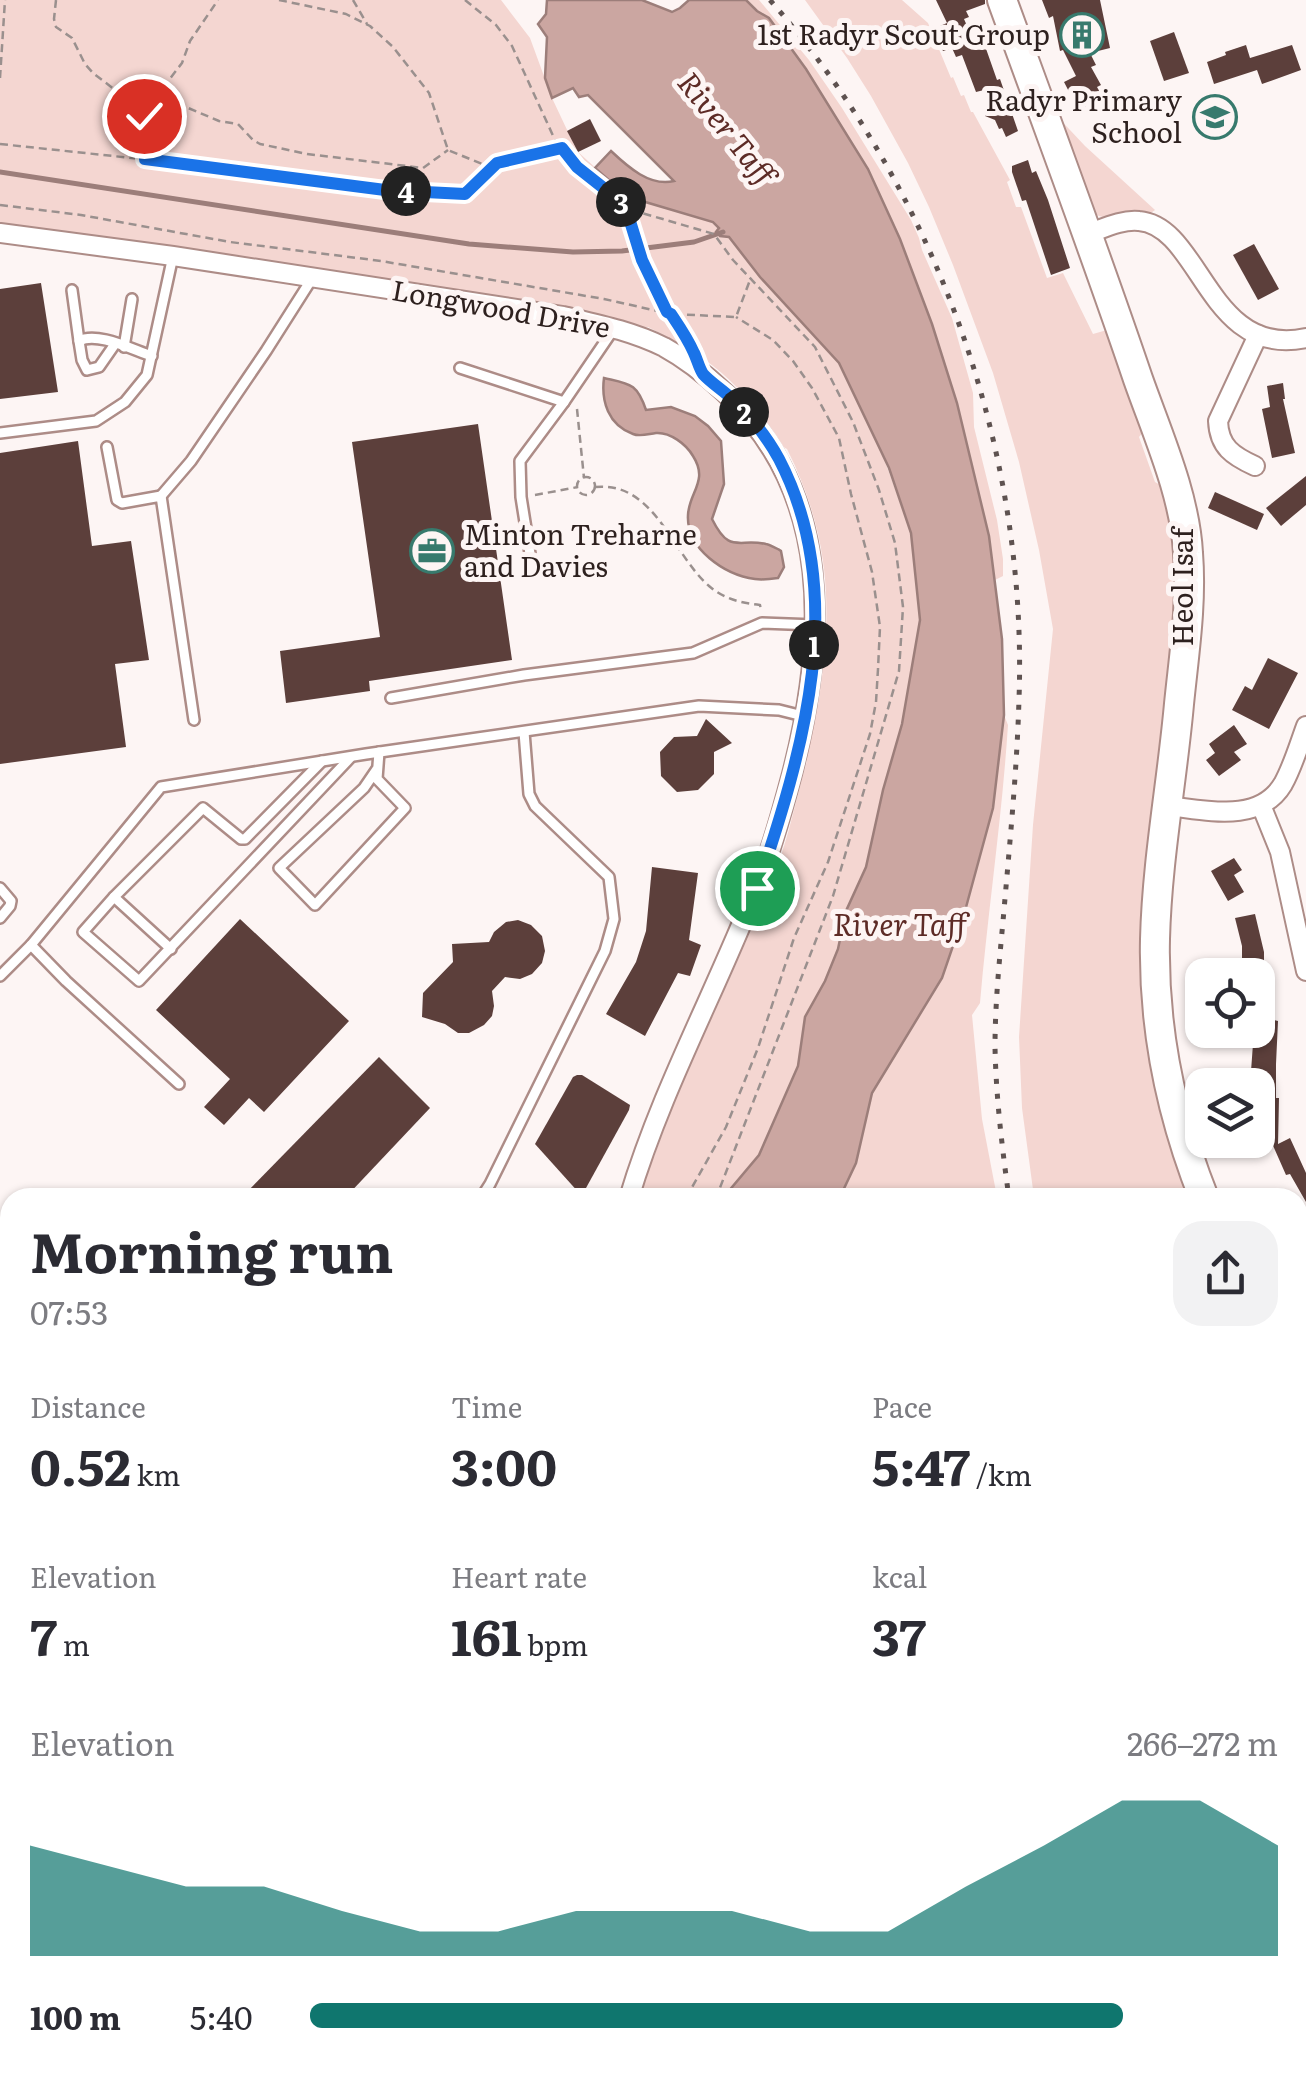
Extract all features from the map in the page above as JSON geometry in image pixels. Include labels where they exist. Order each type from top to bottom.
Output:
[{"type":"main road","name":"Heol Isaf","points":[[1002,0],[1159,439],[1186,528],[1188,612],[1155,938],[1157,1014],[1175,1110],[1200,1188]]},
{"type":"street","points":[[1086,234],[1130,221],[1152,224],[1173,240],[1241,326],[1275,340],[1306,338]]},
{"type":"street","name":"Longwood Drive","points":[[0,232],[563,316],[614,328],[663,347],[702,372],[748,416],[771,445],[787,476],[811,556],[816,626],[805,716],[785,800],[757,888],[651,1132],[632,1188]]},
{"type":"street","points":[[1255,466],[1235,457],[1224,445],[1218,421],[1258,335]]},
{"type":"street","points":[[1168,806],[1236,813],[1261,805],[1272,798],[1286,778],[1306,726]]},
{"type":"street","points":[[1261,805],[1280,852],[1306,971]]},
{"type":"lane","points":[[0,433],[96,421],[125,402],[147,376],[173,256]]},
{"type":"lane","points":[[106,447],[117,500],[122,503],[161,496],[191,462],[313,278]]},
{"type":"lane","points":[[72,290],[82,360],[87,370],[99,367],[120,346],[132,299]]},
{"type":"lane","points":[[531,560],[520,461],[614,328]]},
{"type":"lane","points":[[80,341],[86,337],[102,338],[152,356]]},
{"type":"lane","points":[[460,368],[564,402]]},
{"type":"lane","points":[[161,496],[194,720]]},
{"type":"lane","points":[[391,698],[524,674],[693,653],[762,623],[816,626]]},
{"type":"lane","points":[[0,976],[31,945],[160,788],[699,706],[779,710],[805,716]]},
{"type":"lane","points":[[486,1188],[605,952],[614,919],[609,877],[535,806],[529,794],[524,732]]},
{"type":"lane","points":[[378,769],[364,788],[279,868],[315,905],[405,808],[376,779],[378,769],[379,752]]},
{"type":"lane","points":[[322,761],[245,839],[203,808],[83,932],[139,981],[352,756]]},
{"type":"lane","points":[[0,888],[11,901],[0,918]]},
{"type":"lane","points":[[114,897],[171,949]]},
{"type":"lane","points":[[31,945],[179,1084]]},
{"type":"path","points":[[0,78],[5,0]]},
{"type":"path","points":[[56,0],[56,27],[77,44],[93,74],[127,99],[167,99],[238,124],[260,144],[307,154],[423,168],[448,150]]},
{"type":"path","points":[[145,159],[145,104],[160,94],[182,64],[190,41],[218,0]]},
{"type":"path","points":[[279,0],[346,14],[393,47],[429,93],[448,150],[488,166],[562,148]]},
{"type":"path","points":[[352,0],[368,26]]},
{"type":"path","points":[[465,0],[496,25],[512,46],[562,148],[577,167],[625,205],[714,234],[733,260],[815,347],[853,422],[895,543],[903,607],[899,671],[833,896],[720,1188]]},
{"type":"path","points":[[0,144],[385,190],[465,194],[497,163]]},
{"type":"path","points":[[625,205],[642,260],[702,372]]},
{"type":"path","points":[[0,206],[81,215],[230,242],[381,260],[669,313],[736,318],[751,278]]},
{"type":"path","points":[[574,388],[584,478]]},
{"type":"path","points":[[584,478],[594,481],[591,494],[581,493],[578,488],[584,478]]},
{"type":"path","points":[[595,487],[607,486],[637,498],[654,514],[693,571],[725,597],[760,606],[762,623]]},
{"type":"path","points":[[521,497],[578,488]]},
{"type":"shaded area","points":[[0,0],[501,0],[530,38],[577,151],[611,182],[642,201],[713,222],[728,237],[798,281],[858,404],[870,408],[911,533],[921,620],[905,705],[907,718],[883,813],[850,921],[803,1047],[780,1142],[740,1188],[644,1188],[640,1182],[775,872],[807,761],[804,750],[814,706],[818,705],[823,670],[825,574],[813,513],[787,449],[774,439],[744,395],[723,374],[648,327],[639,330],[306,269],[94,236],[88,241],[63,238],[57,231],[0,224]]},
{"type":"shaded area","points":[[746,0],[759,0],[809,60],[919,238],[952,318],[973,393],[974,427],[1003,559],[1003,576],[989,583],[759,15]]},
{"type":"shaded area","points":[[805,0],[902,0],[928,23],[951,78],[1010,180],[1007,182],[1016,207],[1021,207],[1047,278],[1063,273],[1093,334],[1107,330],[1148,426],[1139,437],[1155,482],[1171,491],[1178,516],[1178,665],[1168,681],[1172,713],[1152,892],[1179,1171],[1186,1188],[1033,1188],[1022,1108],[1019,1037],[1033,825],[1053,629],[1019,462],[993,373],[929,207],[847,58]]},
{"type":"shaded area","points":[[1054,113],[1155,210],[1123,219],[1091,212]]},
{"type":"shaded area","points":[[1004,715],[1008,725],[999,829],[980,1003],[972,1015],[982,1119],[995,1188],[829,1188],[995,725]]},
{"type":"water","name":"River Taff","points":[[547,0],[642,0],[672,12],[689,0],[746,0],[769,18],[868,169],[900,239],[957,403],[989,536],[1002,639],[1004,715],[993,808],[942,978],[872,1093],[856,1163],[844,1188],[731,1188],[759,1155],[798,1066],[805,1017],[825,981],[838,949],[846,911],[866,867],[902,724],[920,620],[911,533],[889,468],[839,363],[729,237],[716,232],[719,228],[713,222],[642,201],[595,168],[611,151],[648,178],[674,181],[588,95],[579,97],[573,88],[552,98],[545,78],[547,37],[538,24],[546,14]]},
{"type":"water","points":[[604,378],[631,386],[646,410],[671,407],[708,426],[721,441],[724,484],[712,519],[730,541],[766,544],[781,551],[784,567],[778,578],[758,579],[732,572],[700,549],[693,539],[688,515],[699,480],[693,456],[672,437],[661,433],[636,435],[618,425],[605,403]]},
{"type":"building","points":[[936,0],[985,0],[985,4],[966,11],[969,17],[964,19],[976,46],[984,43],[1018,131],[1006,137],[995,120],[985,116],[990,107],[984,90],[976,92],[962,55],[956,57],[952,48],[943,51],[933,29],[947,23]]},
{"type":"building","points":[[1042,0],[1100,0],[1110,48],[1090,53],[1102,96],[1092,102],[1095,108],[1081,115],[1064,82],[1076,76],[1063,50],[1060,51],[1053,16],[1049,18]]},
{"type":"building","points":[[1174,32],[1189,73],[1164,81],[1150,41]]},
{"type":"building","points":[[1246,45],[1250,58],[1292,45],[1301,70],[1262,84],[1257,70],[1214,84],[1207,62]]},
{"type":"building","points":[[590,119],[601,141],[578,152],[567,131]]},
{"type":"building","points":[[1028,160],[1048,200],[1070,268],[1051,275],[1026,200],[1022,201],[1012,172],[1012,166]]},
{"type":"building","points":[[1254,244],[1279,289],[1258,300],[1233,255]]},
{"type":"building","points":[[41,283],[58,392],[0,399],[0,289]]},
{"type":"building","points":[[1283,383],[1295,453],[1272,458],[1262,409],[1270,407],[1267,386]]},
{"type":"building","name":"Minton Treharne and Davies","points":[[478,424],[512,660],[369,681],[370,691],[286,703],[280,651],[380,637],[352,442]]},
{"type":"building","points":[[78,441],[92,546],[131,541],[149,660],[115,664],[126,747],[0,764],[0,453]]},
{"type":"building","points":[[1306,476],[1306,505],[1281,526],[1266,508]]},
{"type":"building","points":[[1215,492],[1264,514],[1257,530],[1208,508]]},
{"type":"building","points":[[1268,658],[1298,673],[1269,729],[1232,710],[1245,686],[1252,690]]},
{"type":"building","points":[[706,719],[732,743],[714,752],[714,774],[698,790],[677,792],[661,776],[660,752],[674,737],[697,736]]},
{"type":"building","points":[[1234,725],[1247,744],[1234,752],[1241,760],[1219,776],[1206,760],[1215,753],[1209,744]]},
{"type":"building","points":[[1234,858],[1242,870],[1234,875],[1244,892],[1228,901],[1211,871]]},
{"type":"building","points":[[652,867],[698,873],[689,940],[701,945],[690,976],[678,973],[645,1036],[606,1014],[636,962],[646,931]]},
{"type":"building","points":[[1255,914],[1264,958],[1242,958],[1235,918]]},
{"type":"building","points":[[240,919],[349,1021],[264,1112],[249,1098],[224,1125],[204,1107],[230,1079],[156,1010]]},
{"type":"building","points":[[518,920],[531,925],[542,936],[542,963],[532,974],[520,979],[505,977],[492,991],[492,1016],[484,1025],[469,1033],[458,1033],[422,1017],[423,993],[453,962],[452,944],[489,942],[506,922]]},
{"type":"building","points":[[1275,1020],[1278,1021],[1278,1144],[1290,1138],[1306,1173],[1306,1188],[1298,1188],[1290,1174],[1286,1175],[1275,1150],[1275,1068],[1251,1068],[1253,1048],[1275,1048]]},
{"type":"building","points":[[379,1057],[430,1108],[354,1188],[251,1188]]},
{"type":"building","points":[[582,1075],[630,1105],[586,1188],[575,1188],[535,1144],[573,1077]]},
{"type":"waterway","points":[[0,172],[469,244],[573,252],[622,251],[694,242],[723,232]]},
{"type":"railway","points":[[770,0],[828,74],[880,154],[924,238],[960,326],[988,417],[1007,510],[1018,605],[1019,699],[995,1047],[1008,1188]]},
{"type":"place","name":"1st Radyr Scout Group","points":[[1082,35]]},
{"type":"place","name":"Radyr Primary School","points":[[1215,117]]},
{"type":"place","name":"Minton Treharne and Davies","points":[[432,551]]},
{"type":"route","points":[[144,116],[145,159],[385,190],[465,194],[497,163],[562,148],[577,167],[625,205],[642,260],[702,372],[748,416],[778,457],[794,493],[811,556],[816,626],[805,716],[785,800],[757,888]]}]
